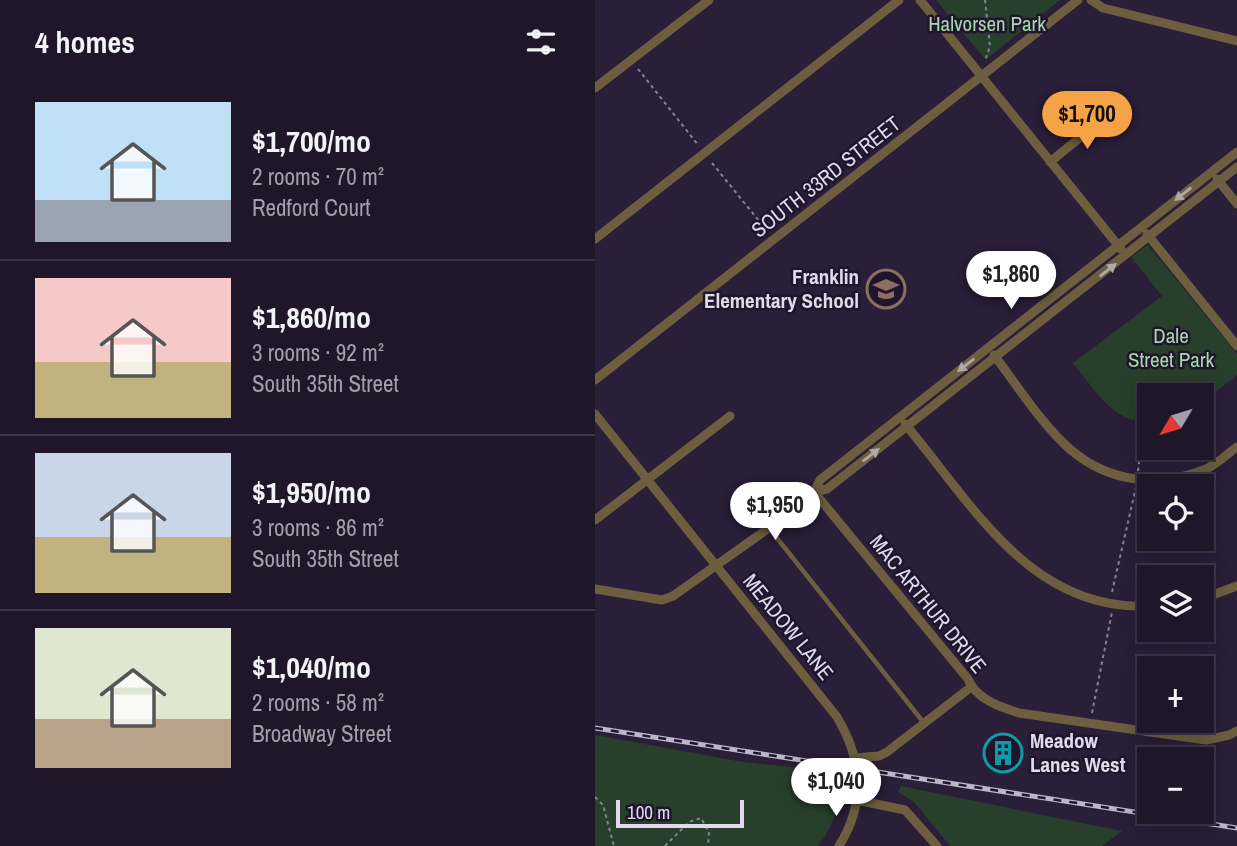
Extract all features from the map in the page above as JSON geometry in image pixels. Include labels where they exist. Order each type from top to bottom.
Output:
[{"type":"street","points":[[595,89],[709,0]]},
{"type":"street","points":[[595,239],[899,0]]},
{"type":"street","points":[[920,0],[1126,256]]},
{"type":"street","name":"SOUTH 33RD STREET","points":[[595,380],[1078,0]]},
{"type":"street","points":[[1091,0],[1103,8],[1237,41]]},
{"type":"street","points":[[1051,162],[1104,118]]},
{"type":"street","points":[[595,589],[663,600],[673,596],[769,528],[814,492],[820,480],[1237,152]]},
{"type":"street","points":[[814,492],[827,489],[1237,167]]},
{"type":"street","points":[[1212,172],[1237,204]]},
{"type":"street","points":[[1142,227],[1237,346]]},
{"type":"street","points":[[988,348],[1070,449],[1094,466],[1124,478],[1137,480]]},
{"type":"street","name":"MEADOW LANE","points":[[595,414],[837,717],[848,736],[856,758],[858,788],[852,817],[839,846]]},
{"type":"street","points":[[595,520],[730,416]]},
{"type":"street","points":[[900,417],[994,535],[1026,565],[1052,582],[1079,594],[1112,603],[1137,605]]},
{"type":"street","points":[[1191,474],[1209,468],[1237,447]]},
{"type":"street","name":"MAC ARTHUR DRIVE","points":[[814,492],[968,679],[971,687],[995,705],[1019,713],[1206,740],[1237,731]]},
{"type":"street","points":[[1214,595],[1237,586]]},
{"type":"street","points":[[856,758],[879,756],[971,687]]},
{"type":"street","points":[[856,800],[905,810],[937,846]]},
{"type":"lane","points":[[769,528],[925,723]]},
{"type":"path","points":[[985,0],[990,46],[985,62]]},
{"type":"path","points":[[638,68],[699,147]]},
{"type":"path","points":[[712,163],[768,233]]},
{"type":"path","points":[[1112,592],[1137,480]]},
{"type":"path","points":[[1092,713],[1112,612]]},
{"type":"path","points":[[595,797],[603,805],[614,846]]},
{"type":"path","points":[[665,846],[689,822],[701,818],[709,832],[708,846]]},
{"type":"green space","name":"Halvorsen Park","points":[[936,0],[1060,0],[988,58],[984,58]]},
{"type":"green space","name":"Dale Street Park","points":[[1148,245],[1237,354],[1237,375],[1215,393],[1215,383],[1137,383],[1137,421],[1125,417],[1105,403],[1073,363],[1162,296],[1131,257]]},
{"type":"green space","points":[[595,735],[743,762],[841,772],[836,811],[818,846],[595,846]]},
{"type":"green space","points":[[901,786],[1122,831],[1102,846],[950,846],[914,802],[898,792]]},
{"type":"railway","points":[[595,728],[1237,828]]},
{"type":"place","name":"Franklin Elementary School","points":[[886,289]]},
{"type":"place","name":"Meadow Lanes West","points":[[1003,753]]}]
